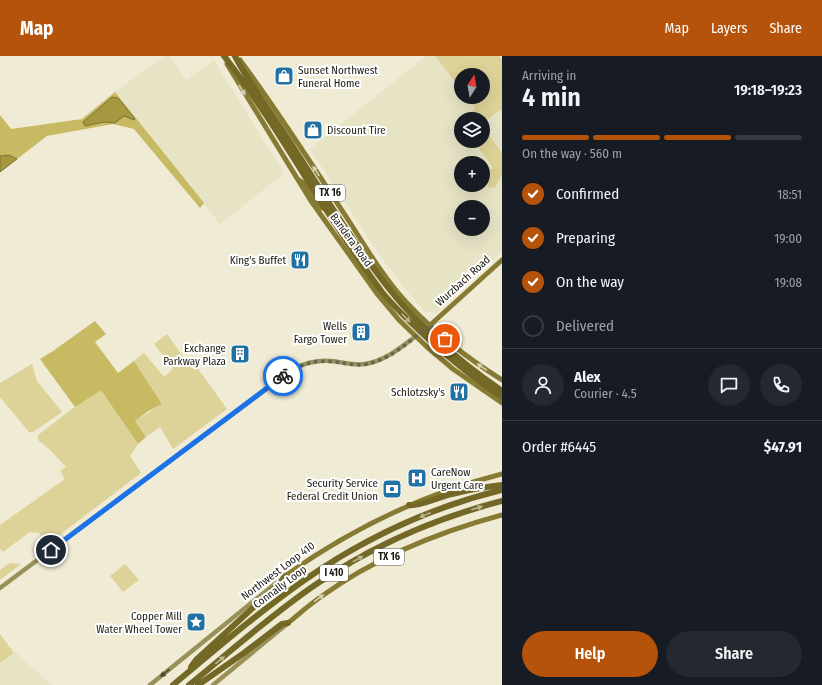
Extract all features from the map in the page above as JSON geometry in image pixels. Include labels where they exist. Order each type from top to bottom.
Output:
[{"type":"highway","points":[[224,56],[249,88],[383,293],[408,321],[443,353],[473,378],[502,397]]},
{"type":"highway","points":[[236,56],[244,73],[282,129],[320,195],[391,291],[424,327],[452,353],[475,372],[502,391]]},
{"type":"highway","points":[[409,505],[414,506],[442,496],[463,491],[502,485]]},
{"type":"highway","name":"Connally Loop","points":[[173,685],[286,594],[343,556],[381,535],[421,516],[463,501],[502,490]]},
{"type":"highway","name":"Connally Loop","points":[[190,685],[295,600],[347,565],[420,528],[466,511],[502,500]]},
{"type":"highway","points":[[188,672],[196,660],[280,583],[285,576]]},
{"type":"highway","name":"TX 16","points":[[198,685],[282,624],[288,623]]},
{"type":"main road","name":"Bandera Road","points":[[224,56],[238,83],[297,178],[378,295],[416,336],[453,369],[502,403]]},
{"type":"main road","name":"Bandera Road","points":[[236,56],[287,127],[382,272],[405,301],[430,326],[457,349],[502,380]]},
{"type":"main road","points":[[297,178],[305,184],[318,204],[324,209],[333,203],[324,183]]},
{"type":"main road","points":[[340,241],[334,229],[337,223],[343,220],[360,239]]},
{"type":"main road","name":"Wurzbach Road","points":[[0,588],[292,369],[300,365],[323,361],[359,365],[374,362],[391,355],[430,326],[502,260]]},
{"type":"main road","name":"Northwest Loop 410","points":[[150,685],[285,576],[347,536],[409,505],[451,489],[502,474]]},
{"type":"main road","name":"TX 16","points":[[288,623],[323,595],[363,570],[426,541],[502,515]]},
{"type":"main road","points":[[213,685],[288,623]]},
{"type":"shaded area","points":[[164,56],[170,56],[186,80],[214,60],[285,173],[220,224],[115,92]]},
{"type":"shaded area","points":[[426,56],[499,56],[502,59],[502,252],[436,313],[424,311],[404,288],[379,254],[310,149]]},
{"type":"shaded area","points":[[435,56],[499,56],[502,59],[502,109],[490,118],[490,112],[470,112],[475,108],[472,104],[490,104],[490,68],[454,68],[454,80]]},
{"type":"shaded area","points":[[115,92],[204,203],[200,208],[134,129],[113,124],[47,136],[17,159],[3,155],[0,156],[0,115],[11,129],[82,119]]},
{"type":"shaded area","points":[[112,97],[118,98],[135,119],[134,120],[124,116],[115,123],[104,122],[85,126],[83,122]]},
{"type":"shaded area","points":[[490,137],[502,153],[502,175],[495,187],[490,188],[490,170],[493,167],[490,163],[490,156],[485,156],[478,148],[490,148]]},
{"type":"shaded area","points":[[9,155],[17,159],[0,172],[0,156]]},
{"type":"shaded area","points":[[95,321],[106,334],[95,342],[118,373],[134,361],[162,404],[147,412],[135,421],[146,437],[138,444],[101,390],[75,407],[40,359]]},
{"type":"shaded area","points":[[167,334],[192,369],[196,366],[227,409],[173,449],[160,427],[146,437],[135,421],[162,404],[134,361],[144,353],[164,377],[173,369],[154,344]]},
{"type":"shaded area","points":[[32,364],[37,381],[62,412],[33,432],[29,432],[0,397],[0,383]]},
{"type":"shaded area","points":[[101,389],[138,444],[130,456],[141,473],[49,543],[39,533],[30,532],[3,552],[0,548],[0,525],[65,479],[60,471],[66,467],[38,440],[38,435]]},
{"type":"shaded area","name":"CareNow Urgent Care","points":[[418,468],[426,480],[416,487],[408,475]]},
{"type":"shaded area","points":[[10,563],[21,564],[0,580],[0,570]]},
{"type":"shaded area","points":[[125,564],[139,580],[123,592],[110,576]]},
{"type":"shaded area","points":[[0,634],[14,653],[0,663]]},
{"type":"shaded area","points":[[15,652],[53,685],[0,685],[0,664]]},
{"type":"way so far","points":[[283,376],[300,365],[312,362],[332,361],[359,365],[383,359],[391,355],[430,326],[445,339]]},
{"type":"place","name":"Sunset Northwest Funeral Home","points":[[284,76]]},
{"type":"place","name":"Discount Tire","points":[[313,130]]},
{"type":"place","name":"King's Buffet","points":[[300,260]]},
{"type":"place","name":"Wells Fargo Tower","points":[[361,332]]},
{"type":"place","name":"Exchange Parkway Plaza","points":[[240,354]]},
{"type":"place","name":"Schlotzsky's","points":[[459,392]]},
{"type":"place","name":"CareNow Urgent Care","points":[[417,478]]},
{"type":"place","name":"Security Service Federal Credit Union","points":[[392,489]]},
{"type":"place","name":"Copper Mill Water Wheel Tower","points":[[196,622]]},
{"type":"route","points":[[51,550],[138,483],[160,469],[283,376]]}]
